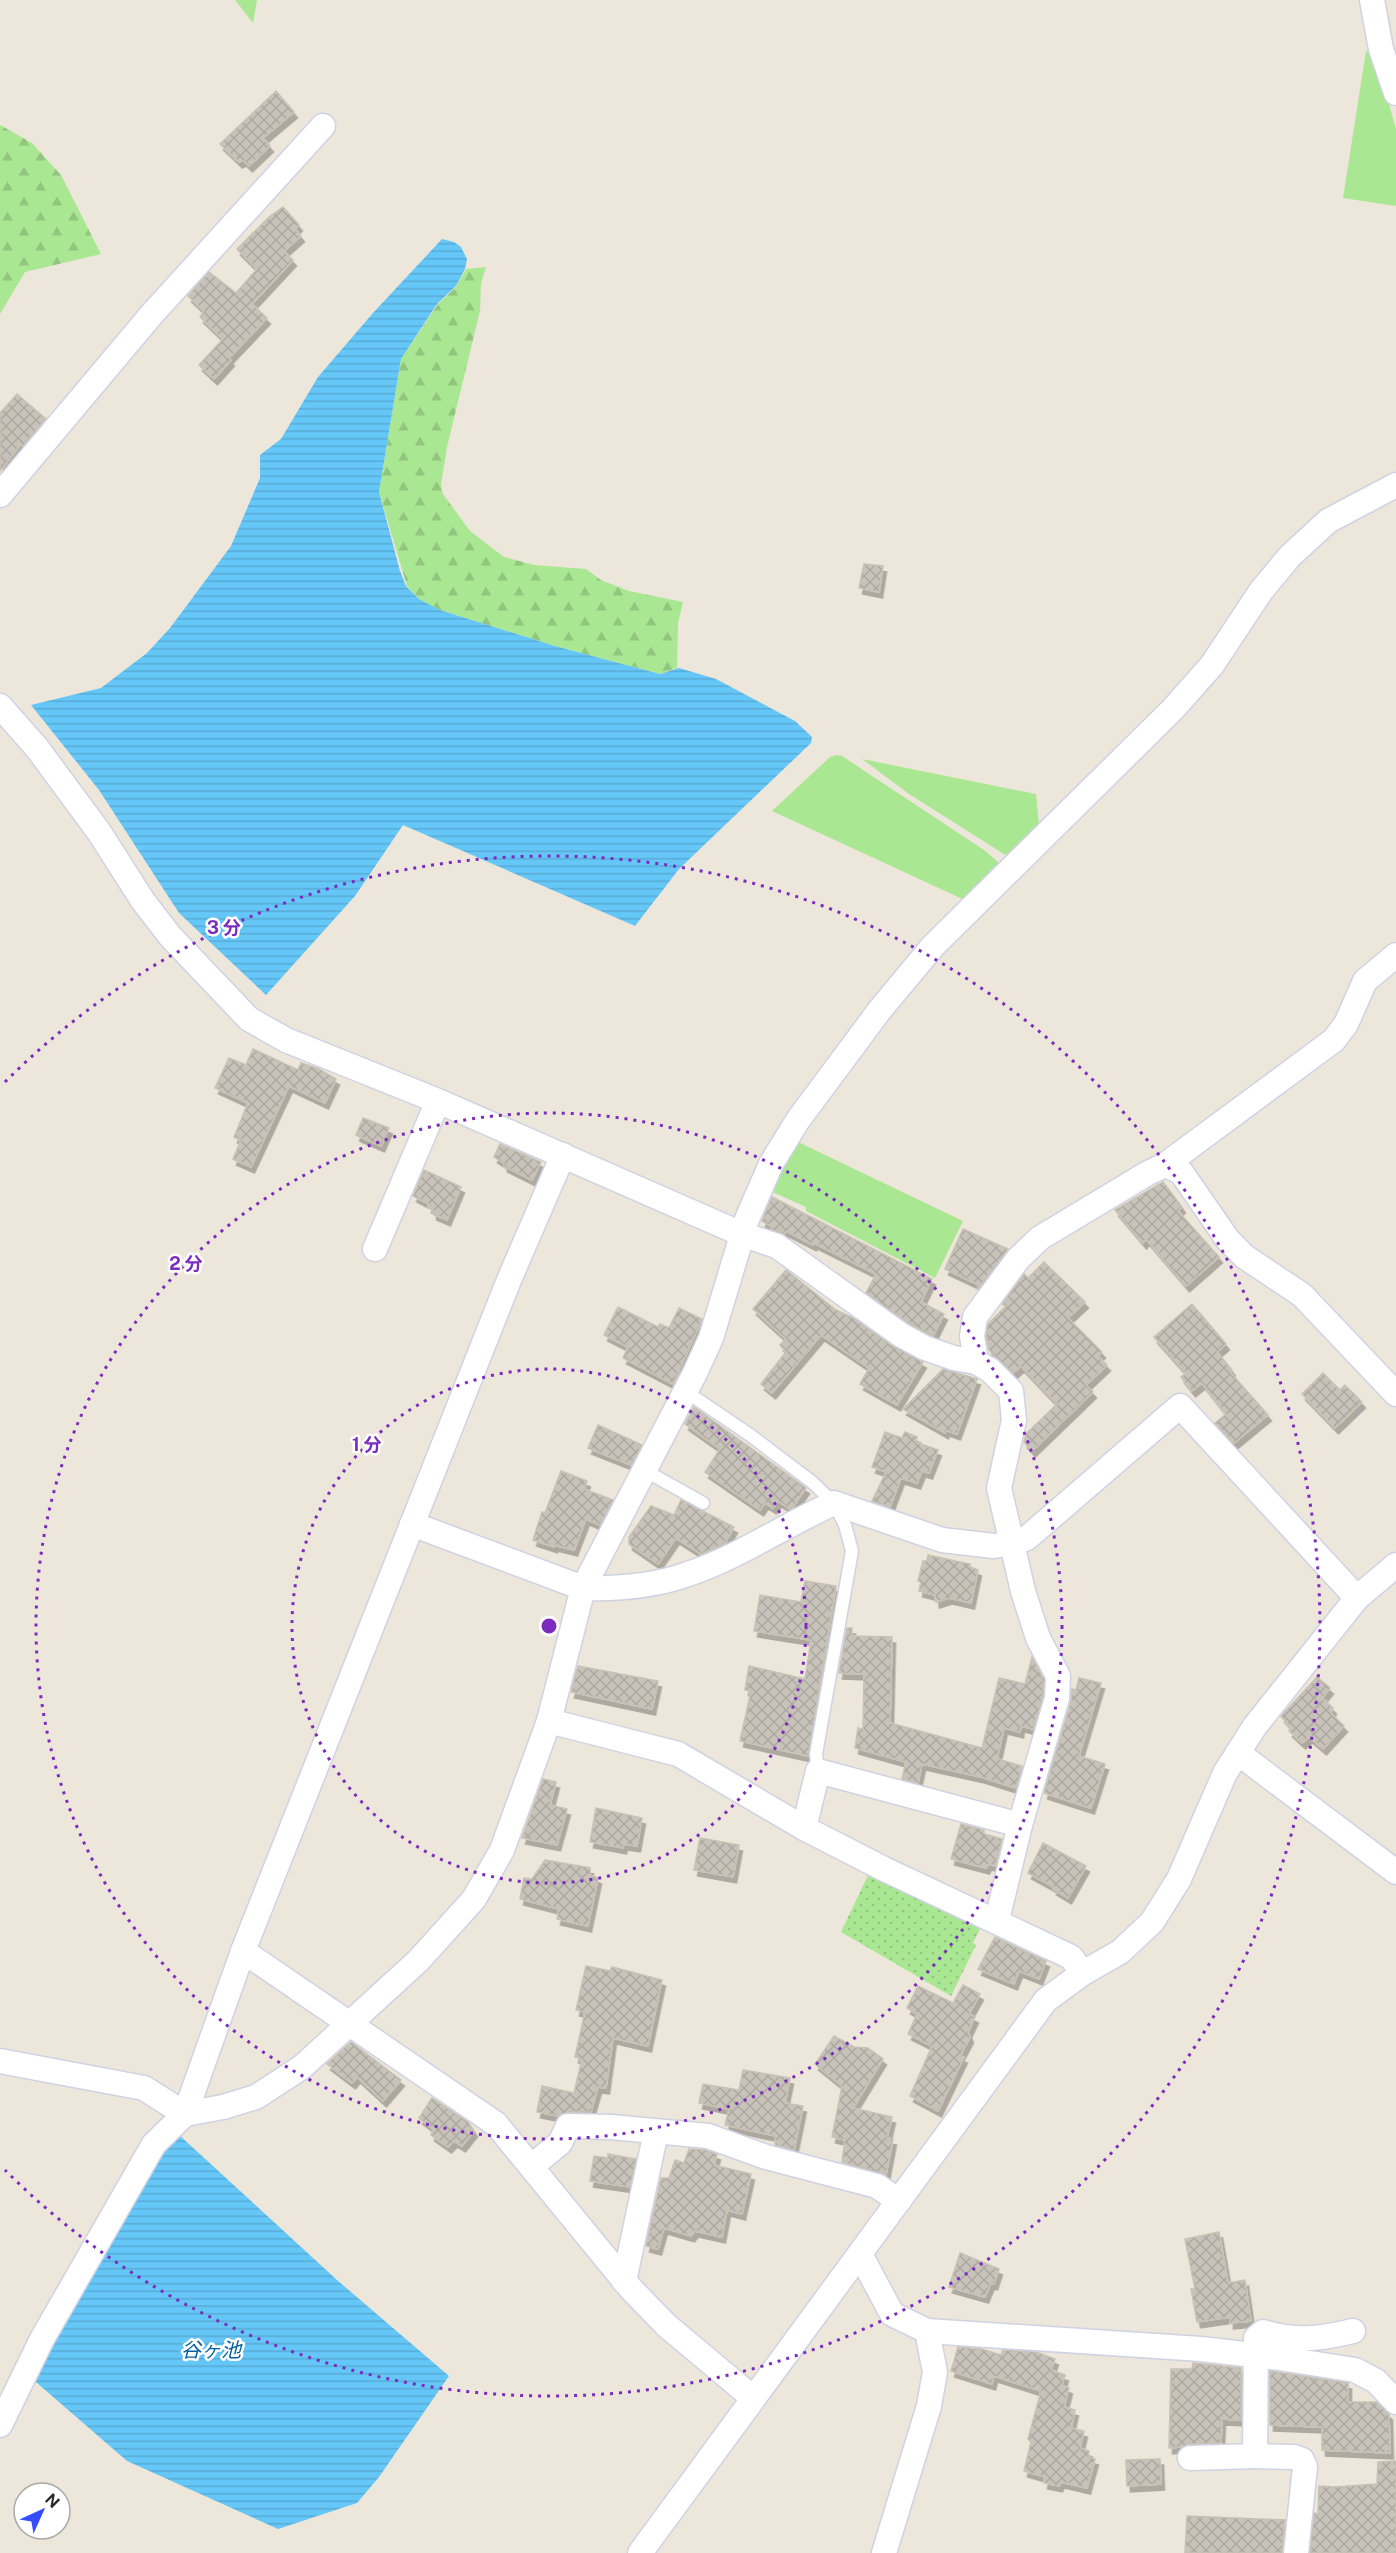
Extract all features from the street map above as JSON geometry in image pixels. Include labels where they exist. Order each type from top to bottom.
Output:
[{"type":"street","points":[[1372,0],[1381,49],[1396,93]]},
{"type":"street","points":[[0,495],[152,314],[323,126]]},
{"type":"street","points":[[0,2061],[144,2088],[185,2114],[223,2107],[256,2097],[302,2067],[418,1961],[462,1915],[502,1850],[549,1721],[583,1588],[711,1338],[747,1219],[771,1164],[798,1120],[879,1011],[933,946],[1173,709],[1212,665],[1261,591],[1290,556],[1328,521],[1396,485]]},
{"type":"street","points":[[0,706],[37,748],[99,832],[143,901],[170,936],[249,1019],[286,1040],[438,1101],[744,1235],[777,1246],[901,1335],[925,1348],[954,1358],[976,1362],[990,1370],[1011,1391],[1014,1420],[999,1488],[1023,1592],[1038,1638],[1058,1676],[1057,1698],[1020,1825],[997,1920]]},
{"type":"street","points":[[976,1362],[972,1336],[975,1317],[1018,1259],[1040,1238],[1165,1165],[1334,1040],[1346,1024],[1365,981],[1396,955]]},
{"type":"street","points":[[375,1249],[438,1101]]},
{"type":"street","points":[[0,2425],[42,2339],[154,2144],[185,2114],[243,1951],[509,1280],[563,1155]]},
{"type":"street","points":[[1165,1165],[1181,1172],[1228,1240],[1245,1257],[1302,1295],[1396,1394]]},
{"type":"street","points":[[412,1524],[583,1588],[606,1589],[686,1575],[716,1563],[792,1522],[834,1503],[942,1540],[994,1546],[1027,1538],[1179,1406],[1357,1598]]},
{"type":"street","points":[[640,2553],[1046,2000],[1083,1973],[1120,1952],[1152,1922],[1179,1879],[1225,1773],[1255,1726],[1357,1598],[1396,1565]]},
{"type":"street","points":[[549,1721],[678,1754],[804,1828],[884,1869],[997,1920],[1071,1957],[1083,1973]]},
{"type":"street","points":[[1238,1753],[1396,1872]]},
{"type":"street","points":[[804,1828],[818,1771],[1020,1825]]},
{"type":"street","points":[[243,1951],[496,2124],[624,2282],[666,2325],[753,2398]]},
{"type":"street","points":[[532,2166],[560,2143],[568,2126],[612,2127],[708,2136],[766,2157],[877,2186],[899,2200]]},
{"type":"street","points":[[624,2282],[656,2132]]},
{"type":"street","points":[[860,2254],[892,2314],[927,2331],[1201,2349],[1355,2370],[1376,2381],[1396,2402]]},
{"type":"street","points":[[884,2553],[929,2406],[935,2372],[927,2331]]},
{"type":"street","points":[[1255,2456],[1254,2355],[1256,2338],[1263,2332],[1284,2338],[1321,2339],[1353,2331]]},
{"type":"street","points":[[1190,2458],[1255,2456],[1294,2457],[1302,2460],[1305,2467],[1296,2553]]},
{"type":"lane","points":[[685,1391],[777,1455],[834,1503],[845,1525],[852,1551],[816,1754],[818,1771]]},
{"type":"lane","points":[[644,1470],[703,1503]]},
{"type":"green space","points":[[235,0],[257,0],[253,23]]},
{"type":"green space","points":[[1366,51],[1374,51],[1396,129],[1396,206],[1343,198]]},
{"type":"green space","points":[[0,125],[32,143],[61,175],[101,254],[25,272],[0,314]]},
{"type":"green space","points":[[486,267],[481,284],[480,311],[447,447],[441,485],[443,494],[470,531],[504,557],[534,565],[586,569],[601,580],[629,591],[683,602],[678,623],[677,668],[660,674],[555,646],[440,610],[419,599],[407,586],[379,492],[401,359],[438,304],[456,287],[466,269]]},
{"type":"green space","points":[[842,756],[984,850],[997,861],[1000,868],[969,902],[772,811],[830,757]]},
{"type":"green space","points":[[862,759],[1036,794],[1040,836],[1018,856],[1007,856],[909,794]]},
{"type":"green space","points":[[798,1142],[963,1221],[935,1278],[806,1211],[806,1207],[768,1190]]},
{"type":"green space","points":[[871,1869],[982,1925],[973,1943],[976,1945],[951,1996],[841,1932]]},
{"type":"water","points":[[442,239],[454,242],[461,247],[467,259],[465,269],[456,286],[437,304],[401,359],[379,492],[406,586],[419,599],[440,610],[555,646],[660,674],[679,668],[716,679],[795,721],[812,737],[811,743],[679,869],[635,926],[403,825],[355,896],[266,995],[179,913],[99,790],[31,705],[101,688],[147,653],[170,628],[231,546],[260,478],[260,455],[281,439],[318,377],[373,313]]},
{"type":"water","name":"谷ヶ池","points":[[178,2134],[337,2280],[449,2376],[379,2477],[357,2503],[278,2529],[127,2461],[29,2376],[92,2277],[140,2187]]},
{"type":"building","points":[[276,91],[294,112],[263,138],[270,146],[249,166],[243,160],[239,162],[220,144]]},
{"type":"building","points":[[283,207],[299,225],[295,229],[301,236],[284,251],[293,260],[252,304],[267,318],[229,358],[231,360],[214,379],[199,365],[223,339],[200,317],[204,311],[188,296],[209,272],[236,293],[257,269],[237,249],[269,217]]},
{"type":"building","points":[[17,394],[46,419],[23,446],[21,444],[0,471],[0,413]]},
{"type":"building","points":[[864,564],[883,566],[879,592],[859,588]]},
{"type":"building","points":[[253,1049],[298,1070],[301,1063],[319,1069],[336,1079],[325,1103],[289,1086],[251,1167],[233,1159],[241,1140],[234,1137],[248,1103],[215,1088],[229,1058],[246,1065]]},
{"type":"building","points":[[363,1118],[389,1128],[381,1146],[356,1135]]},
{"type":"building","points":[[500,1144],[541,1162],[532,1180],[504,1166],[504,1163],[494,1157]]},
{"type":"building","points":[[424,1170],[461,1187],[447,1220],[433,1214],[433,1210],[428,1207],[429,1204],[413,1196]]},
{"type":"building","points":[[1163,1182],[1182,1207],[1178,1211],[1219,1257],[1186,1286],[1146,1239],[1143,1243],[1115,1210]]},
{"type":"building","points":[[772,1197],[932,1279],[921,1302],[944,1314],[933,1336],[909,1323],[866,1293],[876,1274],[786,1231],[784,1234],[771,1229],[771,1226],[762,1221]]},
{"type":"building","points":[[963,1229],[1008,1249],[977,1290],[979,1285],[945,1269]]},
{"type":"building","points":[[1044,1262],[1085,1302],[1068,1318],[1102,1352],[1098,1356],[1107,1365],[1086,1385],[1093,1392],[1032,1451],[1024,1442],[1026,1434],[1057,1404],[1021,1366],[1013,1373],[995,1356],[989,1350],[986,1336],[988,1324],[1006,1306],[1002,1304],[1024,1274],[1028,1278]]},
{"type":"building","points":[[786,1270],[836,1310],[853,1318],[894,1347],[923,1362],[897,1405],[860,1384],[869,1368],[821,1335],[772,1393],[761,1384],[786,1352],[780,1345],[786,1339],[753,1309]]},
{"type":"building","points":[[1192,1304],[1226,1344],[1217,1352],[1232,1370],[1230,1372],[1268,1415],[1234,1443],[1215,1423],[1226,1414],[1202,1383],[1192,1391],[1181,1377],[1186,1373],[1154,1337]]},
{"type":"building","points":[[618,1307],[658,1327],[660,1324],[669,1328],[679,1308],[702,1319],[673,1384],[623,1358],[628,1347],[604,1335]]},
{"type":"building","points":[[943,1369],[977,1379],[957,1434],[946,1430],[945,1433],[903,1409]]},
{"type":"building","points":[[1323,1373],[1340,1390],[1345,1385],[1362,1402],[1335,1428],[1302,1394]]},
{"type":"building","points":[[694,1407],[806,1488],[793,1507],[790,1509],[778,1501],[773,1508],[765,1503],[760,1510],[705,1472],[720,1449],[685,1424]]},
{"type":"building","points":[[598,1425],[642,1445],[631,1465],[588,1448]]},
{"type":"building","points":[[885,1432],[902,1438],[905,1432],[917,1437],[915,1442],[938,1450],[929,1473],[922,1471],[917,1483],[901,1478],[890,1507],[872,1501],[886,1472],[872,1467]]},
{"type":"building","points":[[561,1471],[587,1481],[584,1489],[613,1500],[600,1525],[586,1519],[574,1550],[554,1545],[554,1547],[533,1540],[542,1512],[545,1513]]},
{"type":"building","points":[[681,1500],[734,1527],[725,1543],[701,1554],[676,1538],[658,1564],[629,1544],[629,1537],[651,1506],[674,1515]]},
{"type":"building","points":[[928,1555],[970,1564],[970,1567],[978,1570],[971,1603],[949,1598],[936,1602],[935,1595],[919,1591],[921,1582],[918,1581],[923,1561],[927,1561]]},
{"type":"building","points":[[805,1581],[836,1586],[808,1756],[740,1741],[751,1691],[745,1690],[749,1666],[805,1679],[811,1640],[754,1631],[760,1595],[801,1602]]},
{"type":"building","points":[[847,1628],[852,1628],[852,1636],[892,1637],[890,1723],[982,1748],[999,1678],[1025,1684],[1032,1657],[1043,1682],[1043,1696],[1033,1729],[1021,1726],[1020,1732],[1004,1728],[997,1759],[1022,1766],[1016,1788],[981,1777],[922,1764],[918,1783],[902,1779],[906,1762],[855,1748],[858,1728],[863,1729],[864,1674],[839,1673]]},
{"type":"building","points":[[578,1666],[658,1681],[652,1709],[571,1692]]},
{"type":"building","points":[[1317,1677],[1330,1688],[1322,1698],[1333,1708],[1331,1713],[1344,1726],[1323,1749],[1309,1737],[1302,1743],[1289,1731],[1291,1728],[1281,1716]]},
{"type":"building","points":[[1079,1678],[1101,1683],[1079,1756],[1105,1764],[1091,1808],[1044,1793],[1071,1702],[1072,1689],[1076,1690]]},
{"type":"building","points":[[543,1779],[556,1782],[550,1805],[567,1809],[557,1845],[522,1838]]},
{"type":"building","points":[[596,1808],[642,1818],[637,1846],[624,1844],[623,1848],[590,1842]]},
{"type":"building","points":[[961,1824],[984,1830],[984,1834],[1002,1839],[995,1866],[988,1864],[986,1868],[951,1859]]},
{"type":"building","points":[[700,1838],[739,1845],[733,1877],[694,1870]]},
{"type":"building","points":[[1043,1843],[1086,1866],[1068,1898],[1053,1889],[1054,1887],[1028,1873]]},
{"type":"building","points":[[545,1860],[590,1868],[590,1875],[598,1878],[588,1926],[557,1919],[559,1909],[520,1899],[524,1878],[532,1879]]},
{"type":"building","points":[[995,1937],[1046,1961],[1039,1979],[1019,1971],[1014,1984],[978,1969]]},
{"type":"building","points":[[586,1966],[610,1971],[612,1967],[662,1980],[648,2046],[613,2038],[606,2088],[598,2087],[591,2112],[568,2112],[558,2116],[537,2112],[542,2086],[574,2093],[582,2059],[575,2057],[585,2012],[576,2010]]},
{"type":"building","points":[[963,1985],[980,1994],[969,2014],[975,2017],[968,2032],[970,2037],[960,2056],[964,2057],[938,2111],[910,2096],[932,2046],[908,2034],[917,2014],[907,2008],[918,1986],[953,2003]]},
{"type":"building","points":[[834,2036],[854,2047],[868,2048],[883,2059],[853,2108],[892,2117],[887,2138],[893,2139],[886,2175],[842,2162],[845,2140],[832,2137],[842,2086],[815,2064]]},
{"type":"building","points":[[351,2042],[401,2080],[383,2101],[357,2077],[352,2083],[327,2064]]},
{"type":"building","points":[[743,2070],[790,2078],[785,2103],[803,2106],[794,2150],[775,2145],[776,2136],[725,2125],[729,2109],[699,2103],[703,2084],[739,2090]]},
{"type":"building","points":[[432,2098],[468,2122],[474,2131],[462,2146],[454,2141],[448,2147],[431,2135],[433,2129],[419,2118]]},
{"type":"building","points":[[689,2149],[705,2150],[717,2154],[714,2165],[751,2174],[742,2214],[727,2210],[722,2237],[695,2231],[691,2236],[664,2228],[658,2249],[646,2246],[661,2178],[669,2178],[675,2160],[684,2163]]},
{"type":"building","points":[[608,2154],[636,2159],[630,2187],[590,2181],[594,2156],[608,2158]]},
{"type":"building","points":[[1219,2232],[1228,2283],[1245,2280],[1251,2321],[1230,2323],[1230,2317],[1197,2322],[1191,2289],[1195,2289],[1185,2239]]},
{"type":"building","points":[[960,2253],[999,2269],[994,2284],[991,2283],[985,2297],[949,2287]]},
{"type":"building","points":[[958,2347],[981,2349],[1001,2355],[1003,2350],[1036,2352],[1055,2359],[1051,2370],[1065,2375],[1062,2385],[1069,2388],[1064,2407],[1075,2410],[1071,2428],[1084,2431],[1080,2448],[1089,2451],[1088,2457],[1095,2459],[1087,2488],[1061,2482],[1059,2486],[1044,2483],[1045,2477],[1024,2471],[1031,2442],[1028,2439],[1041,2391],[994,2376],[992,2384],[951,2371]]},
{"type":"building","points":[[1193,2363],[1241,2368],[1241,2420],[1222,2419],[1221,2443],[1190,2444],[1169,2448],[1171,2369],[1192,2369]]},
{"type":"building","points":[[1270,2371],[1348,2383],[1348,2402],[1376,2402],[1389,2414],[1390,2453],[1322,2450],[1322,2427],[1270,2425]]},
{"type":"building","points":[[1160,2459],[1161,2484],[1127,2486],[1126,2460]]},
{"type":"building","points":[[1396,2461],[1396,2553],[1310,2553],[1314,2513],[1318,2514],[1319,2486],[1377,2484],[1378,2462]]},
{"type":"building","points":[[1187,2516],[1285,2520],[1282,2553],[1185,2553]]}]
